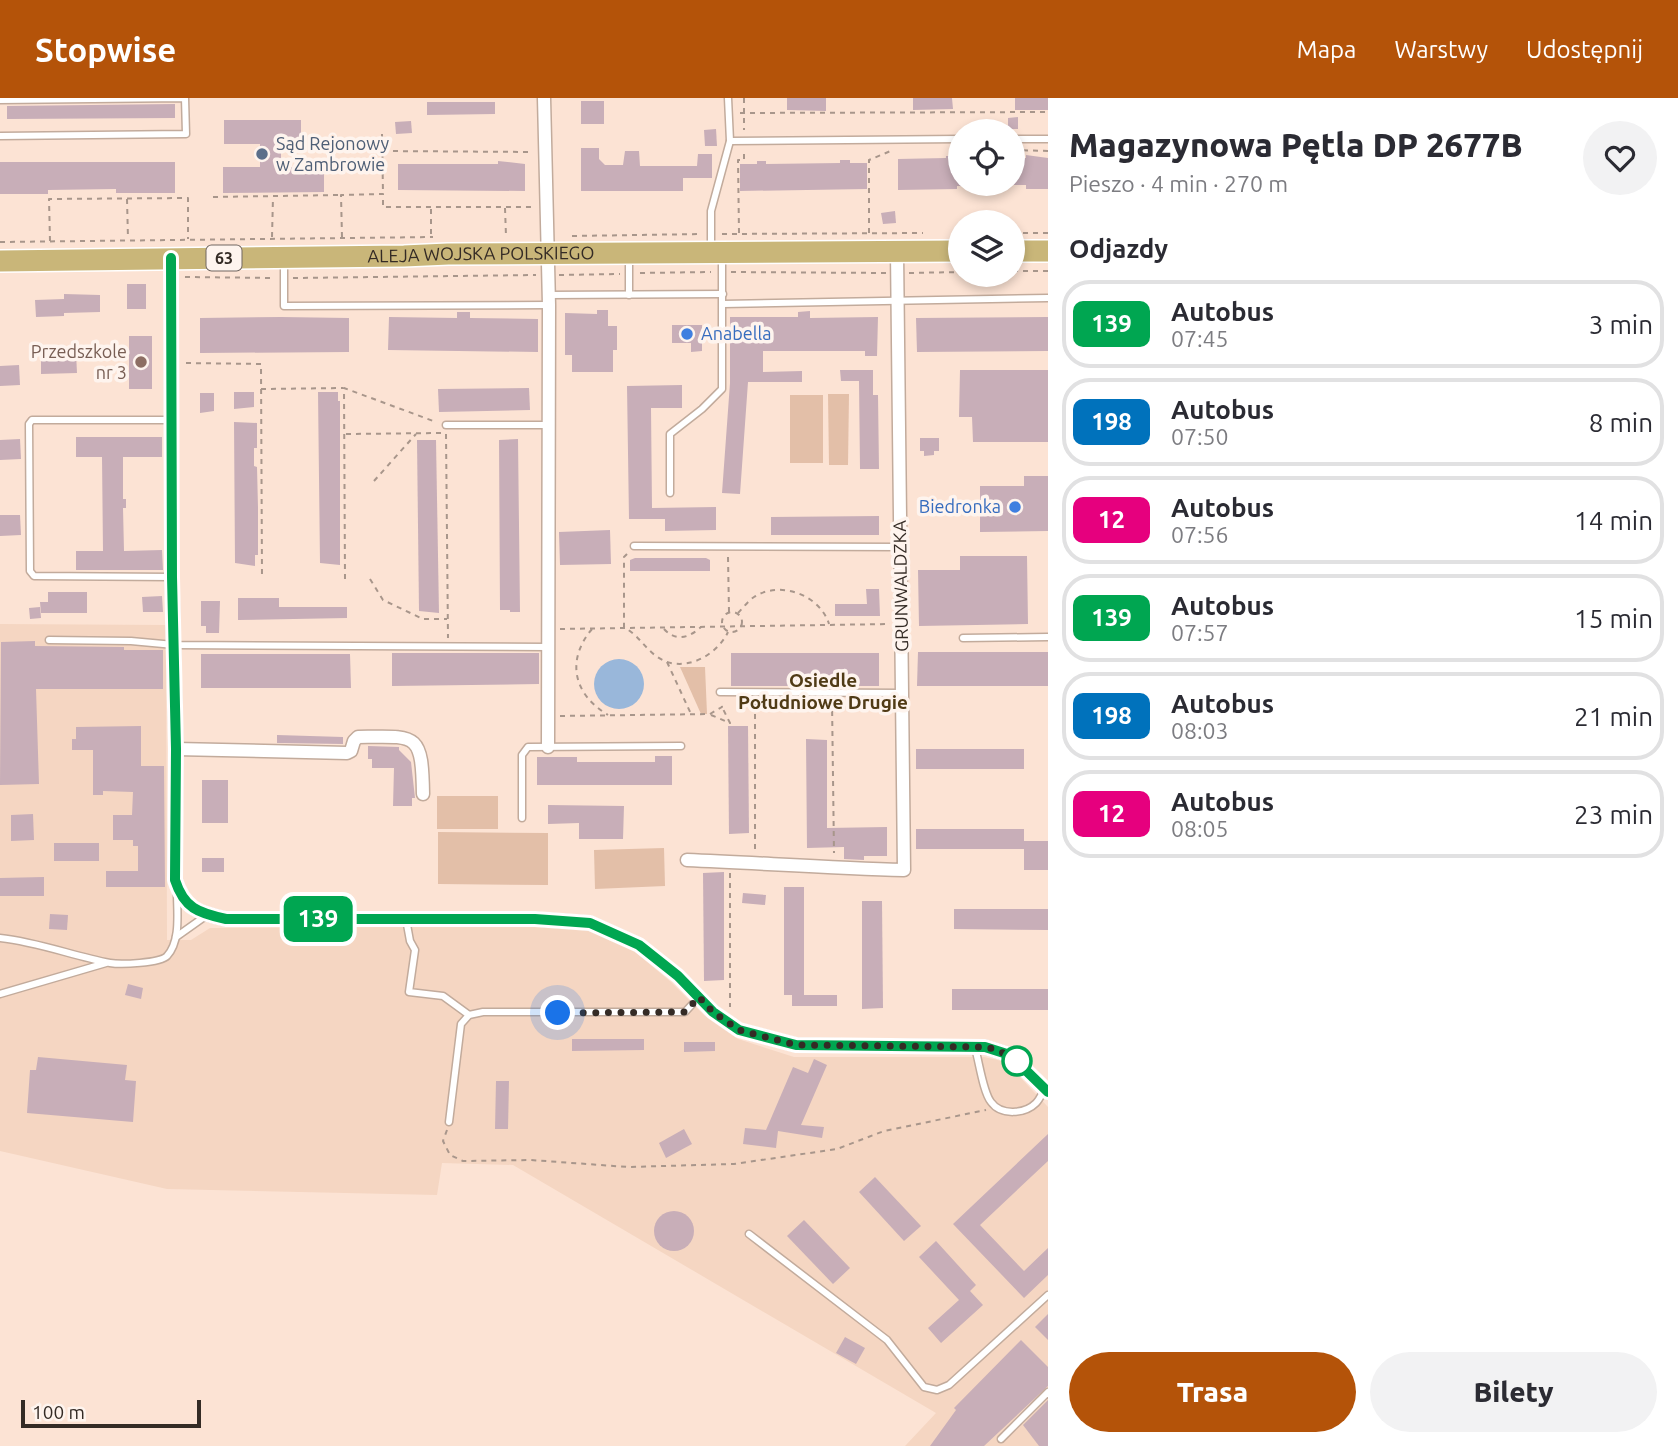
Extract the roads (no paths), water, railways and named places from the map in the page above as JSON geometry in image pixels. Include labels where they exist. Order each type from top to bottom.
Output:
[{"type":"main road","points":[[1025,251],[1048,251]]},
{"type":"main road","name":"ALEJA WOJSKA POLSKIEGO","points":[[0,261],[284,268],[548,253],[629,263],[718,259],[897,262],[948,253]]},
{"type":"street","points":[[544,98],[549,300],[548,747]]},
{"type":"street","name":"GRUNWALDZKA","points":[[687,860],[834,869],[904,870],[897,262]]},
{"type":"street","points":[[171,265],[175,880],[183,899],[192,908],[226,919],[535,919],[590,923],[639,945],[678,976],[713,1012],[739,1030],[796,1045],[992,1049],[1010,1055],[1046,1090]]},
{"type":"street","points":[[176,749],[347,753],[351,751],[358,737],[404,736],[416,745],[422,759],[423,794]]},
{"type":"lane","points":[[0,100],[185,98],[186,134],[0,136]]},
{"type":"lane","points":[[670,493],[670,434],[702,410],[722,389],[723,295],[711,211],[730,141],[728,98]]},
{"type":"lane","points":[[730,141],[948,139]]},
{"type":"lane","points":[[1025,139],[1048,139]]},
{"type":"lane","points":[[629,263],[629,295]]},
{"type":"lane","points":[[284,268],[284,306],[549,300],[629,295],[723,295]]},
{"type":"lane","points":[[723,304],[1048,298]]},
{"type":"lane","points":[[170,420],[32,420],[29,424],[30,571],[34,576],[172,577]]},
{"type":"lane","points":[[446,425],[549,425]]},
{"type":"lane","points":[[634,546],[901,547]]},
{"type":"lane","points":[[963,638],[1048,637]]},
{"type":"lane","points":[[49,640],[131,641],[174,645],[548,647]]},
{"type":"lane","points":[[720,692],[902,693]]},
{"type":"lane","points":[[522,818],[522,755],[528,747],[681,746]]},
{"type":"lane","points":[[0,993],[58,978],[85,967],[161,960],[169,954],[176,937],[177,888]]},
{"type":"lane","points":[[176,937],[207,915]]},
{"type":"lane","points":[[406,919],[410,941],[415,950],[409,992],[443,996],[469,1015]]},
{"type":"lane","points":[[0,938],[22,940],[110,963]]},
{"type":"lane","points":[[449,1122],[461,1024],[469,1015],[483,1012],[685,1012],[699,997]]},
{"type":"lane","points":[[975,1047],[990,1101],[997,1107],[1006,1111],[1025,1110],[1046,1090]]},
{"type":"lane","points":[[749,1234],[887,1340],[924,1387],[937,1390],[949,1385],[1048,1295]]},
{"type":"lane","points":[[1001,1439],[1048,1392]]},
{"type":"water","points":[[619,659],[637,666],[644,684],[637,702],[619,709],[601,702],[594,684],[601,666]]},
{"type":"place","name":"Sąd Rejonowy w Zambrowie","points":[[262,154]]},
{"type":"place","name":"Anabella","points":[[687,334]]},
{"type":"place","name":"Przedszkole nr 3","points":[[141,362]]},
{"type":"place","name":"Biedronka","points":[[1015,507]]},
{"type":"district","name":"Osiedle Południowe Drugie","points":[[823,691]]}]
